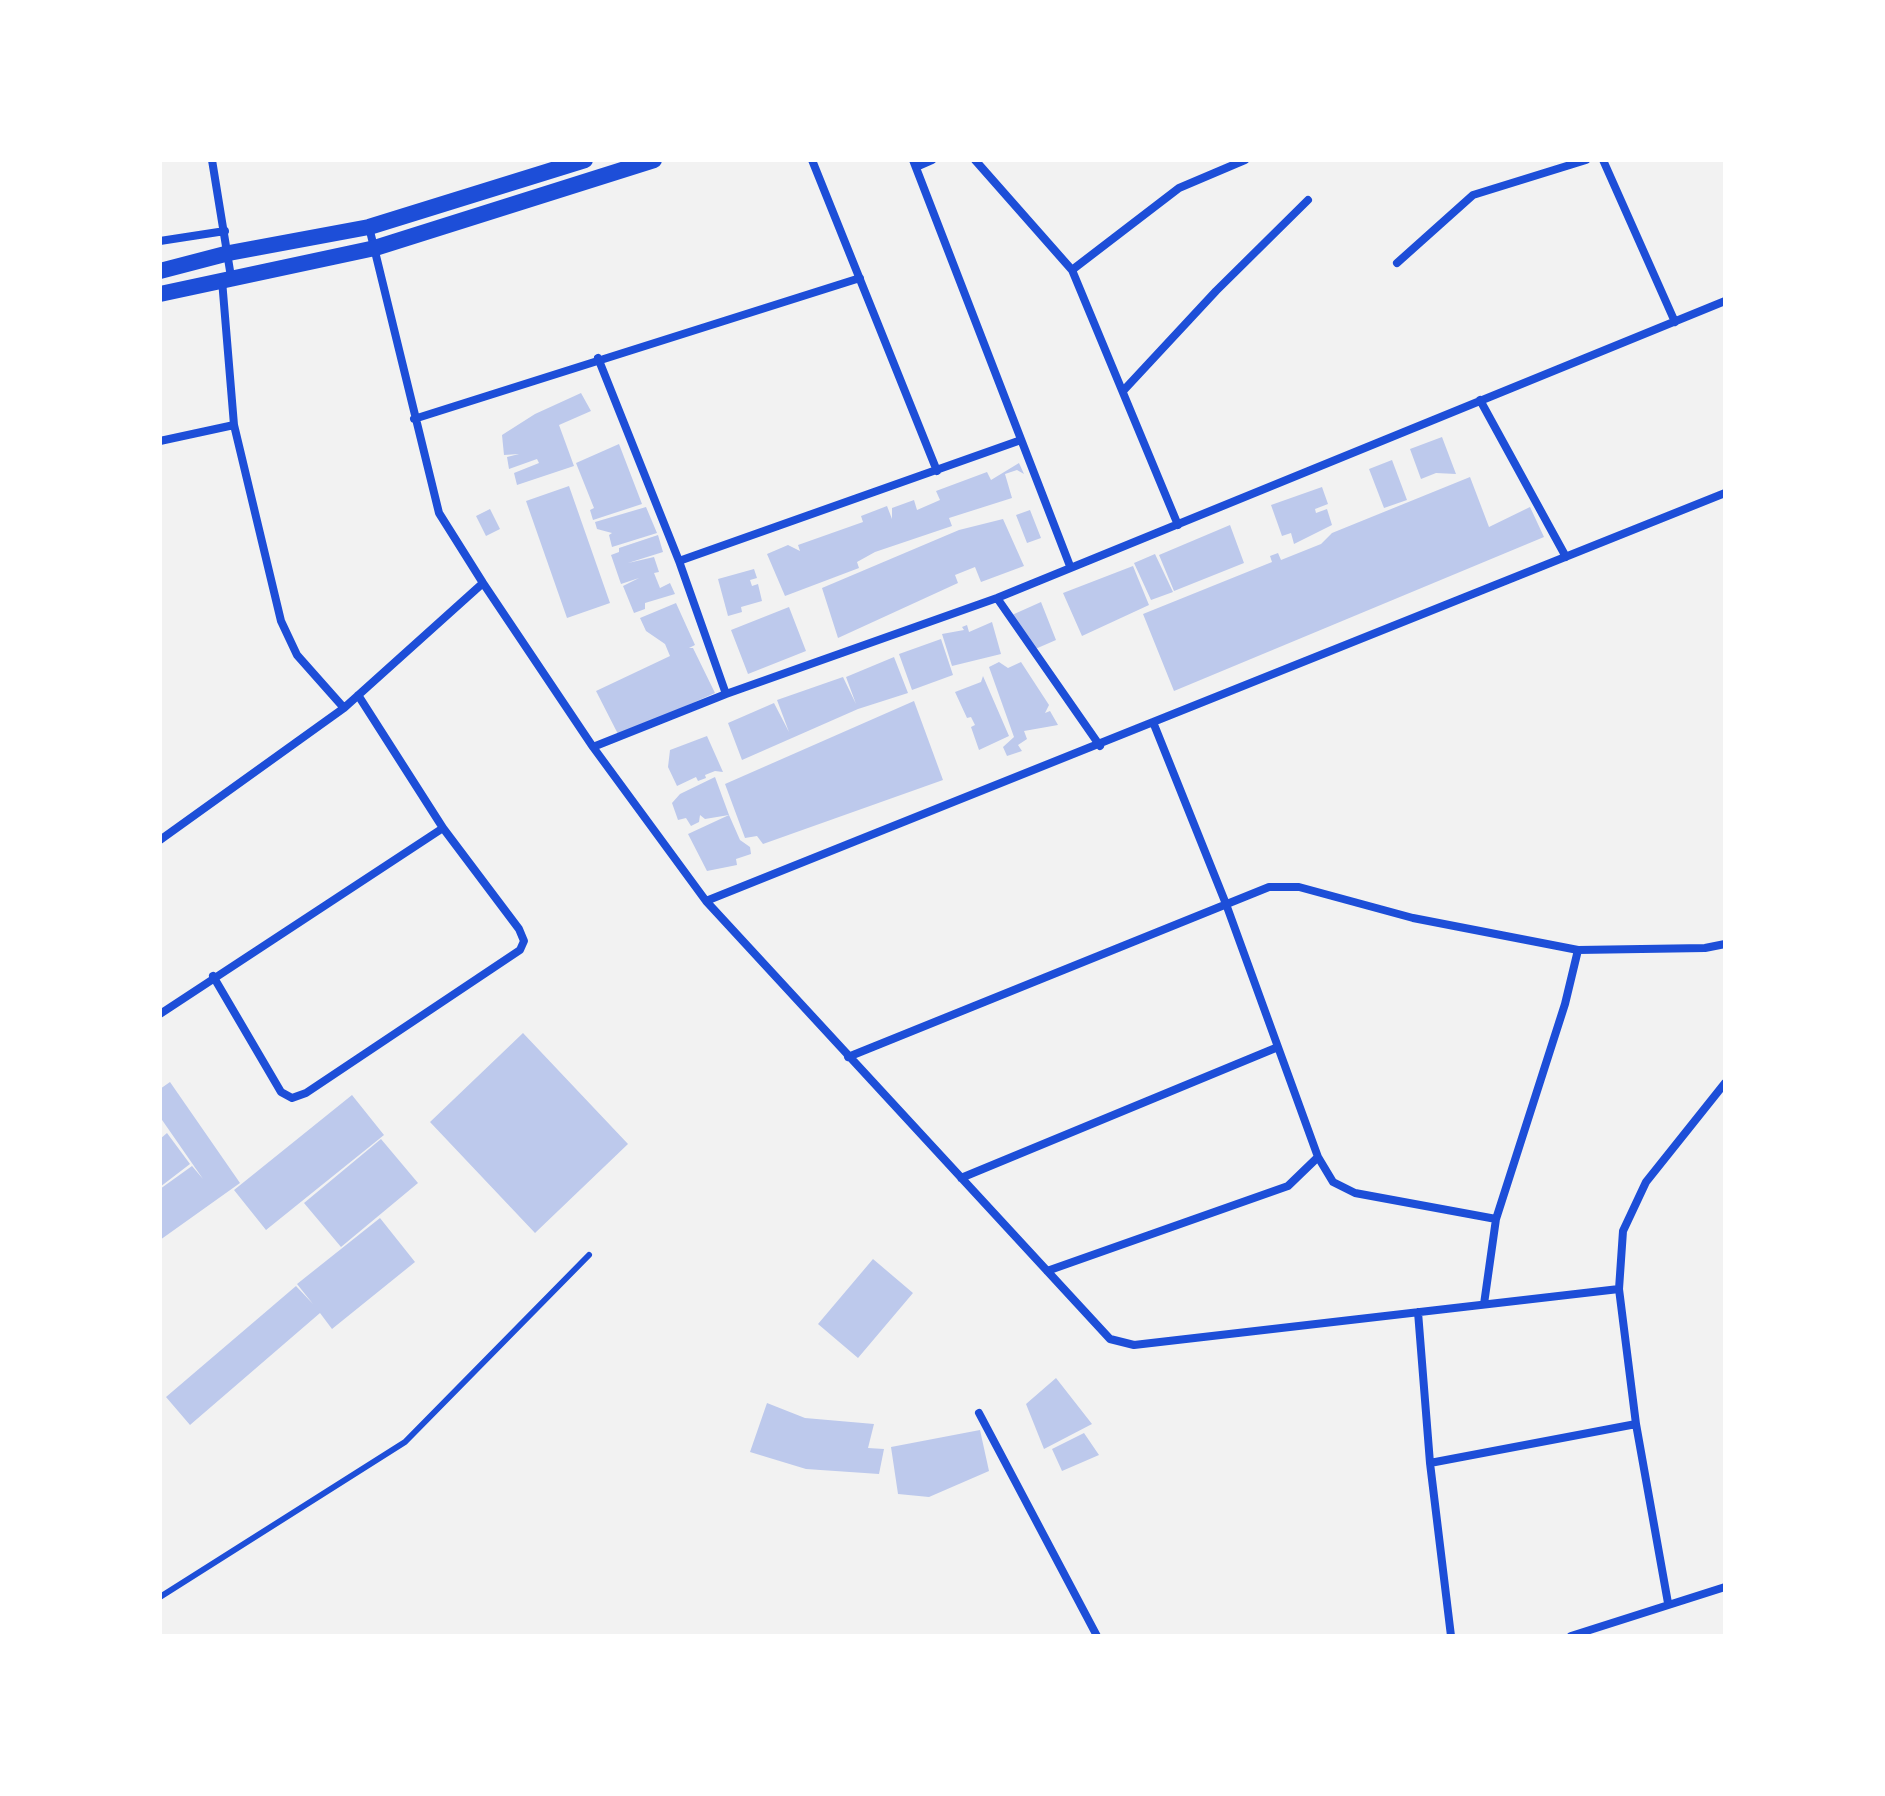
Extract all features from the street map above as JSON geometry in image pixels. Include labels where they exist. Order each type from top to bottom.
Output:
[{"type":"main road","points":[[160,271],[229,253],[369,227],[585,160]]},
{"type":"main road","points":[[160,294],[375,248],[608,168],[654,160]]},
{"type":"street","points":[[212,160],[229,253],[226,278],[234,425],[281,621],[297,655],[344,708]]},
{"type":"street","points":[[812,160],[937,471]]},
{"type":"street","points":[[932,160],[914,164],[1070,566]]},
{"type":"street","points":[[975,160],[1072,270],[1178,525]]},
{"type":"street","points":[[1072,270],[1179,188],[1245,160]]},
{"type":"street","points":[[1397,263],[1473,195],[1586,160]]},
{"type":"street","points":[[1603,160],[1675,322]]},
{"type":"street","points":[[1123,391],[1216,291],[1308,200]]},
{"type":"street","points":[[369,227],[439,513],[483,583],[593,747],[706,901],[1110,1339],[1134,1345],[1619,1289]]},
{"type":"street","points":[[160,241],[225,231]]},
{"type":"street","points":[[414,419],[598,358],[860,278]]},
{"type":"street","points":[[593,747],[726,694],[997,598],[1725,301]]},
{"type":"street","points":[[598,358],[679,561],[726,694]]},
{"type":"street","points":[[1480,400],[1566,557]]},
{"type":"street","points":[[160,441],[234,425]]},
{"type":"street","points":[[679,561],[1021,440]]},
{"type":"street","points":[[706,901],[1100,746],[1725,493]]},
{"type":"street","points":[[160,840],[344,708],[483,583]]},
{"type":"street","points":[[997,598],[1100,746]]},
{"type":"street","points":[[213,976],[281,1092],[292,1098],[306,1093],[520,950],[524,941],[519,929],[443,828],[358,695]]},
{"type":"street","points":[[1153,722],[1226,904],[1318,1157],[1333,1182],[1355,1193],[1496,1219]]},
{"type":"street","points":[[160,1014],[213,976],[443,828]]},
{"type":"street","points":[[848,1057],[1269,887],[1299,887],[1413,918],[1578,950],[1705,948],[1725,944]]},
{"type":"street","points":[[1484,1304],[1496,1219],[1565,1004],[1578,950]]},
{"type":"street","points":[[961,1178],[1278,1047]]},
{"type":"street","points":[[1668,1603],[1636,1424],[1619,1289],[1623,1231],[1646,1182],[1725,1083]]},
{"type":"street","points":[[1047,1271],[1288,1186],[1318,1157]]},
{"type":"street","points":[[1418,1312],[1430,1463],[1451,1636]]},
{"type":"street","points":[[979,1413],[1097,1636]]},
{"type":"street","points":[[1430,1463],[1636,1424]]},
{"type":"street","points":[[1571,1636],[1725,1587]]},
{"type":"lane","points":[[160,1597],[405,1442],[589,1255]]},
{"type":"building","points":[[581,393],[591,411],[559,425],[574,466],[517,485],[514,473],[539,463],[537,459],[509,469],[507,457],[519,454],[504,455],[502,435],[535,414]]},
{"type":"building","points":[[1442,437],[1456,474],[1436,473],[1421,479],[1410,449]]},
{"type":"building","points":[[619,444],[642,504],[593,520],[590,510],[594,508],[576,463]]},
{"type":"building","points":[[1392,460],[1407,500],[1384,508],[1369,469]]},
{"type":"building","points":[[1019,463],[1024,474],[1017,470],[1005,474],[1012,498],[949,518],[952,526],[875,552],[857,562],[859,568],[785,596],[767,554],[788,545],[800,551],[798,545],[863,522],[861,516],[887,506],[892,519],[892,508],[914,500],[917,510],[940,500],[936,491],[987,472],[991,480]]},
{"type":"building","points":[[1470,477],[1489,527],[1530,507],[1544,537],[1174,691],[1143,614],[1272,562],[1270,556],[1278,553],[1281,560],[1321,544],[1332,533]]},
{"type":"building","points":[[569,486],[610,603],[567,618],[526,501]]},
{"type":"building","points":[[1322,487],[1328,504],[1315,509],[1316,513],[1327,509],[1332,525],[1294,544],[1291,533],[1282,536],[1271,505]]},
{"type":"building","points":[[646,507],[657,533],[612,547],[609,535],[612,533],[597,529],[595,522]]},
{"type":"building","points":[[490,509],[500,529],[486,536],[476,516]]},
{"type":"building","points":[[1030,510],[1041,538],[1027,543],[1016,515]]},
{"type":"building","points":[[1003,519],[1024,566],[981,582],[975,567],[955,575],[958,583],[838,638],[822,588],[959,530]]},
{"type":"building","points":[[1230,525],[1244,563],[1174,591],[1159,555]]},
{"type":"building","points":[[658,535],[663,552],[628,563],[654,557],[659,572],[654,573],[660,588],[670,583],[675,594],[645,603],[645,609],[634,613],[623,586],[639,578],[621,584],[611,555],[619,552],[619,548]]},
{"type":"building","points":[[1155,554],[1173,592],[1151,600],[1134,563]]},
{"type":"building","points":[[1133,566],[1149,605],[1082,636],[1063,593]]},
{"type":"building","points":[[754,569],[757,578],[750,580],[752,586],[758,584],[762,601],[741,607],[742,612],[728,616],[718,579]]},
{"type":"building","points":[[1041,602],[1056,640],[1033,650],[1012,615]]},
{"type":"building","points":[[676,603],[695,645],[689,648],[693,648],[715,693],[619,736],[596,691],[670,656],[665,644],[646,631],[640,618]]},
{"type":"building","points":[[789,607],[806,651],[748,674],[731,630]]},
{"type":"building","points":[[992,622],[1001,654],[952,666],[942,634],[964,630],[962,627],[967,625],[969,632]]},
{"type":"building","points":[[941,639],[953,675],[912,690],[899,654]]},
{"type":"building","points":[[894,657],[908,693],[858,709],[742,760],[728,723],[774,703],[789,732],[777,700],[843,677],[856,704],[846,677]]},
{"type":"building","points":[[999,662],[1008,668],[1021,662],[1049,705],[1045,713],[1050,711],[1058,725],[1024,731],[1027,739],[1018,745],[1022,751],[1007,756],[1003,747],[1014,737],[989,667]]},
{"type":"building","points":[[983,676],[1009,736],[979,750],[971,727],[975,725],[971,717],[967,718],[955,692],[981,682]]},
{"type":"building","points":[[914,701],[943,780],[763,844],[757,836],[745,838],[725,784]]},
{"type":"building","points":[[707,736],[723,772],[715,771],[705,775],[706,778],[698,781],[696,777],[677,786],[668,767],[670,750]]},
{"type":"building","points":[[715,777],[729,815],[705,819],[700,815],[699,822],[691,826],[686,818],[678,820],[672,803],[680,794]]},
{"type":"building","points":[[729,815],[740,840],[750,847],[751,854],[736,859],[737,865],[707,871],[688,834]]},
{"type":"building","points":[[523,1033],[628,1144],[535,1233],[430,1122]]},
{"type":"building","points":[[170,1082],[240,1183],[160,1240],[160,1189],[192,1166],[203,1179],[160,1117],[160,1089]]},
{"type":"building","points":[[352,1095],[384,1135],[266,1230],[234,1190]]},
{"type":"building","points":[[167,1133],[190,1164],[160,1187],[160,1139]]},
{"type":"building","points":[[381,1139],[418,1183],[341,1247],[304,1203]]},
{"type":"building","points":[[380,1218],[415,1262],[332,1329],[320,1313],[190,1425],[166,1397],[296,1286],[313,1304],[297,1284]]},
{"type":"building","points":[[873,1259],[913,1293],[858,1358],[818,1324]]},
{"type":"building","points":[[1056,1378],[1092,1424],[1044,1449],[1026,1404]]},
{"type":"building","points":[[767,1403],[805,1418],[874,1424],[868,1448],[884,1449],[879,1474],[806,1469],[750,1452]]},
{"type":"building","points":[[980,1430],[989,1471],[929,1497],[898,1494],[891,1447]]},
{"type":"building","points":[[1084,1433],[1099,1455],[1062,1471],[1052,1449]]}]
